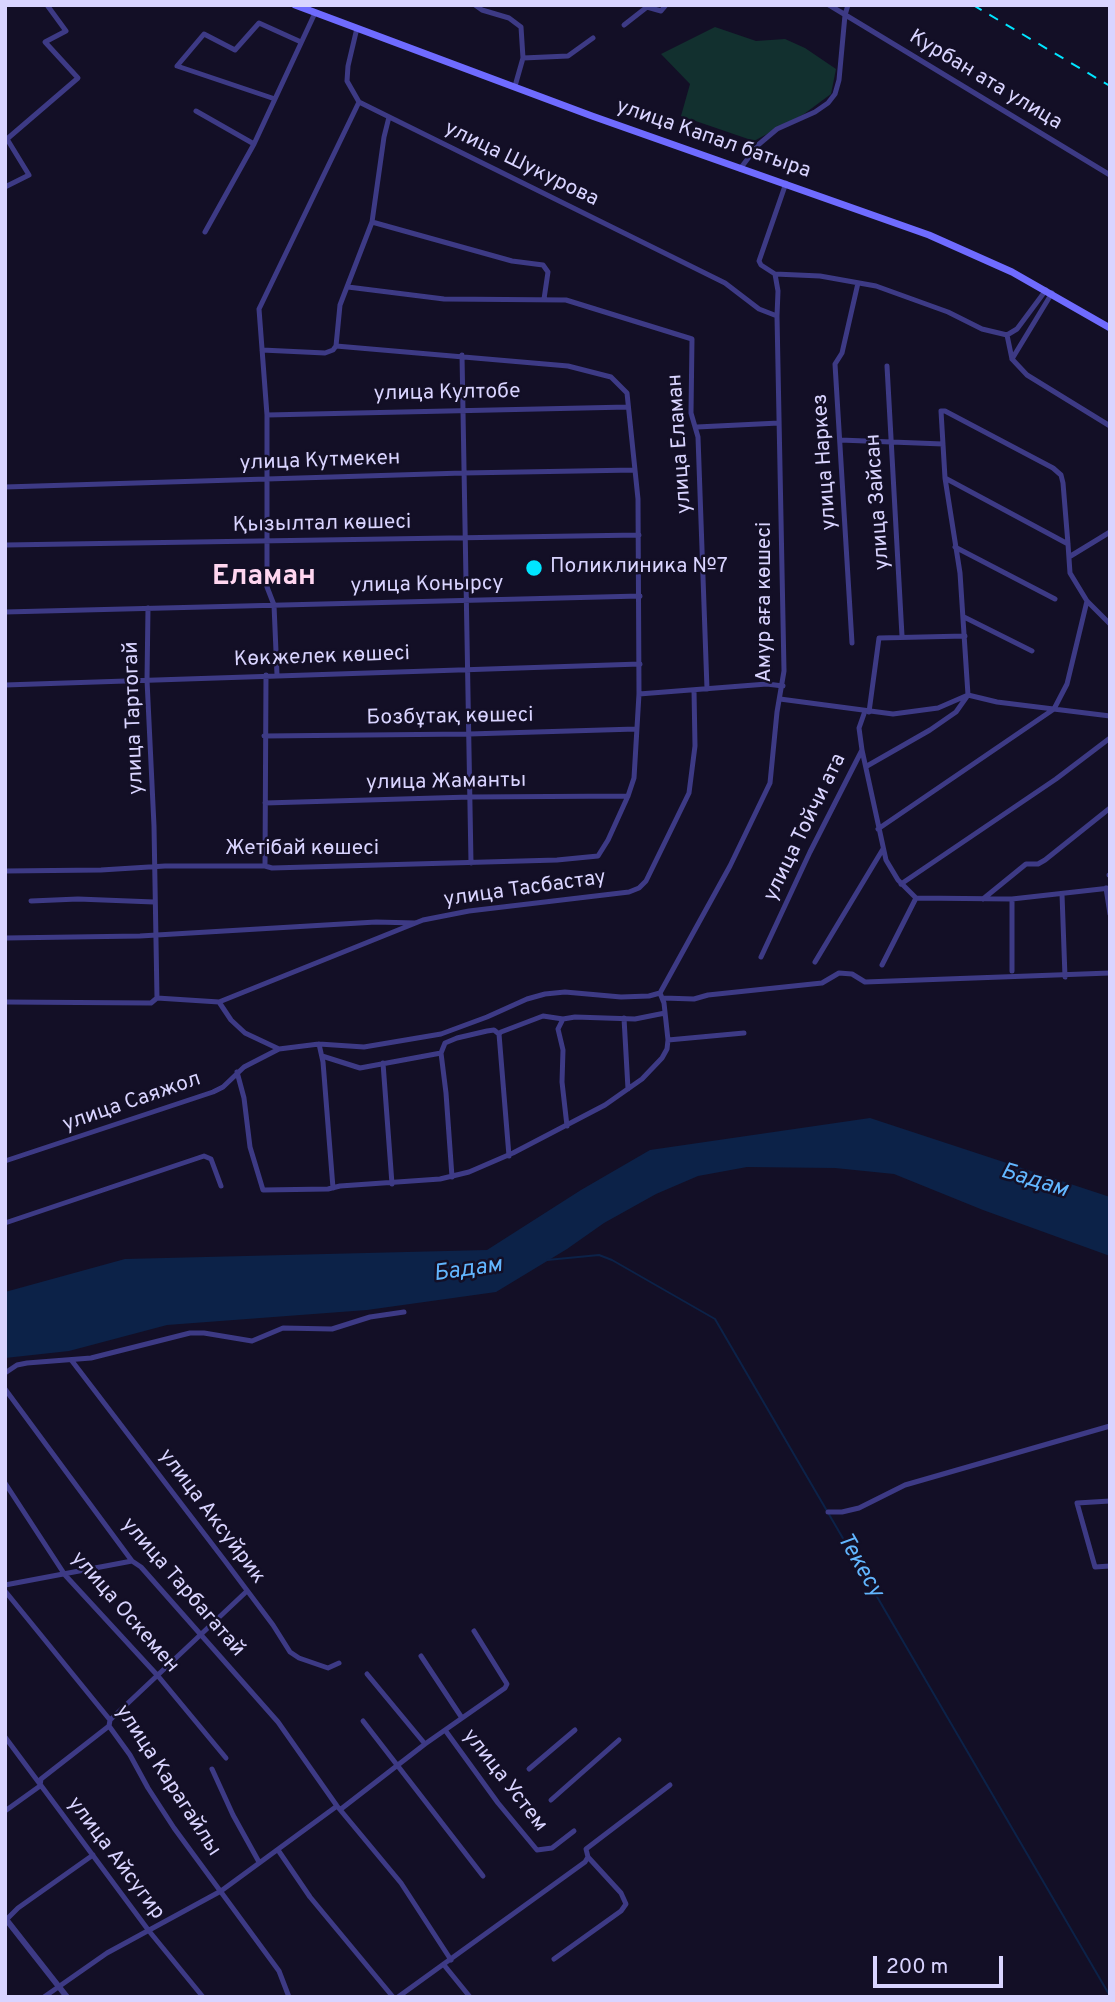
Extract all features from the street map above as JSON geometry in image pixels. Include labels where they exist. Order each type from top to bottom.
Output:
[{"type":"main road","name":"улица Капал батыра","points":[[295,5],[740,169],[929,235],[1049,291],[1110,328]]},
{"type":"street","points":[[5,187],[29,175],[7,139],[78,78],[45,42],[66,32],[47,5]]},
{"type":"street","points":[[475,5],[482,10],[509,18],[521,27],[523,58],[515,86]]},
{"type":"street","points":[[624,25],[647,7],[661,10],[666,5]]},
{"type":"street","name":"Курбан ата улица","points":[[829,5],[1110,175]]},
{"type":"street","points":[[740,169],[758,145],[777,129],[816,112],[828,103],[839,80],[848,5]]},
{"type":"street","points":[[205,232],[254,144],[315,13]]},
{"type":"street","points":[[275,99],[177,66],[204,34],[235,50],[258,23],[302,42]]},
{"type":"street","points":[[277,675],[274,605],[267,586],[267,415],[260,304],[359,102],[347,80],[357,27]]},
{"type":"street","points":[[523,58],[568,56],[593,38]]},
{"type":"street","name":"улица Шукурова","points":[[359,102],[724,283],[759,309],[777,316]]},
{"type":"street","points":[[196,111],[254,144]]},
{"type":"street","points":[[262,350],[325,353],[336,346],[340,305],[372,222],[389,117]]},
{"type":"street","points":[[786,183],[759,261],[775,274],[820,276],[876,286],[948,312],[982,329],[1007,335],[1017,329],[1049,291]]},
{"type":"street","points":[[372,222],[512,261],[543,265],[548,272],[544,299]]},
{"type":"street","points":[[775,274],[778,292],[777,316]]},
{"type":"street","name":"улица Наркез","points":[[852,643],[835,364],[842,353],[858,283]]},
{"type":"street","name":"улица Еламан","points":[[348,287],[444,299],[544,299],[582,303],[692,339],[691,413],[697,427],[707,689]]},
{"type":"street","points":[[1012,359],[1049,291]]},
{"type":"street","name":"Амур аға көшесі","points":[[663,993],[770,783],[784,671],[777,316]]},
{"type":"street","points":[[1007,335],[1012,359],[1027,375],[1110,426]]},
{"type":"street","points":[[336,346],[568,366],[611,377],[627,393],[635,470],[640,596],[640,664],[634,778],[628,796]]},
{"type":"street","points":[[462,355],[471,863]]},
{"type":"street","name":"улица Зайсан","points":[[887,366],[902,636]]},
{"type":"street","name":"улица Култобе","points":[[267,415],[628,407]]},
{"type":"street","points":[[867,766],[956,712],[968,695],[964,617],[945,478],[942,411],[1053,468],[1061,475],[1070,573],[1087,600],[1110,624]]},
{"type":"street","points":[[697,427],[779,423]]},
{"type":"street","points":[[840,440],[943,444]]},
{"type":"street","name":"улица Кутмекен","points":[[5,488],[635,470]]},
{"type":"street","points":[[945,478],[1068,544]]},
{"type":"street","points":[[1069,557],[1110,532]]},
{"type":"street","name":"Қызылтал көшесі","points":[[5,545],[268,543],[639,535]]},
{"type":"street","points":[[955,547],[1055,599]]},
{"type":"street","name":"улица Конырсу","points":[[5,612],[640,596]]},
{"type":"street","points":[[878,829],[1054,709],[1067,684],[1087,600]]},
{"type":"street","name":"улица Тартогай","points":[[148,608],[147,680],[154,826],[157,998]]},
{"type":"street","points":[[964,617],[1032,650]]},
{"type":"street","points":[[867,712],[878,639],[881,636],[965,636]]},
{"type":"street","name":"Көкжелек көшесі","points":[[5,685],[640,664]]},
{"type":"street","points":[[265,866],[266,675]]},
{"type":"street","points":[[639,694],[767,684],[783,686]]},
{"type":"street","name":"улица Тасбастау","points":[[5,1002],[151,1003],[157,998],[219,1002],[416,923],[469,911],[629,892],[639,888],[646,881],[689,793],[695,746],[694,690]]},
{"type":"street","points":[[780,699],[893,714],[937,708],[968,695],[997,702],[1110,716]]},
{"type":"street","name":"улица Тойчи ата","points":[[761,957],[862,750],[859,728],[867,712]]},
{"type":"street","name":"Бозбұтақ көшесі","points":[[264,736],[636,729]]},
{"type":"street","points":[[901,884],[1056,779],[1110,738]]},
{"type":"street","points":[[862,750],[886,860],[901,884],[916,898],[1012,899],[1108,888],[1110,914]]},
{"type":"street","name":"улица Жаманты","points":[[265,803],[628,796]]},
{"type":"street","name":"Жетібай көшесі","points":[[5,870],[272,868],[471,863],[598,856],[628,796]]},
{"type":"street","points":[[983,899],[1026,864],[1038,864],[1045,860],[1110,808]]},
{"type":"street","points":[[815,962],[883,849]]},
{"type":"street","points":[[1062,894],[1065,976]]},
{"type":"street","points":[[882,965],[916,898]]},
{"type":"street","points":[[1012,899],[1012,971]]},
{"type":"street","points":[[31,901],[154,902]]},
{"type":"street","points":[[5,938],[140,936],[376,922],[416,923]]},
{"type":"street","name":"улица Саяжол","points":[[5,1161],[213,1092],[223,1087],[237,1072],[279,1049],[319,1044],[364,1047],[440,1034],[545,994],[575,993],[621,997],[663,993],[689,1000],[708,995],[822,983],[839,973],[852,974],[865,982],[1110,973]]},
{"type":"street","points":[[237,1072],[244,1098],[250,1147],[263,1190],[392,1184],[452,1177],[509,1156],[567,1125],[642,1079],[662,1058],[668,1040],[663,993]]},
{"type":"street","points":[[219,1002],[231,1020],[245,1033],[279,1049]]},
{"type":"street","points":[[499,1034],[543,1016],[564,1019],[635,1019],[666,1013]]},
{"type":"street","points":[[624,1018],[628,1089]]},
{"type":"street","points":[[564,1019],[558,1029],[564,1050],[562,1082],[567,1125]]},
{"type":"street","points":[[452,1177],[442,1055],[448,1040],[494,1030],[499,1034],[509,1156]]},
{"type":"street","points":[[668,1040],[744,1033]]},
{"type":"street","points":[[319,1044],[333,1188]]},
{"type":"street","points":[[322,1056],[355,1068],[442,1055]]},
{"type":"street","points":[[383,1063],[392,1184]]},
{"type":"street","points":[[5,1223],[208,1156],[221,1186]]},
{"type":"street","points":[[5,1373],[17,1365],[72,1361],[190,1334],[204,1333],[252,1341],[283,1328],[332,1329],[370,1317],[404,1312]]},
{"type":"street","name":"улица Аксуйрик","points":[[72,1361],[247,1591],[290,1652],[328,1668],[339,1663]]},
{"type":"street","name":"улица Тарбагатай","points":[[5,1389],[132,1561],[141,1567],[202,1634],[278,1722],[339,1808],[401,1883],[451,1960]]},
{"type":"street","points":[[828,1512],[859,1508],[905,1485],[1110,1426]]},
{"type":"street","name":"улица Оскемен","points":[[5,1483],[65,1575],[158,1676],[226,1758]]},
{"type":"street","points":[[1110,1501],[1077,1503],[1096,1567],[1110,1566]]},
{"type":"street","points":[[5,1585],[132,1561]]},
{"type":"street","name":"улица Карагайлы","points":[[5,1591],[110,1723],[174,1828],[279,1971],[289,1997]]},
{"type":"street","points":[[5,1811],[40,1786],[41,1779],[110,1723],[247,1591]]},
{"type":"street","points":[[44,1997],[107,1953],[221,1891],[505,1688],[507,1684],[474,1631]]},
{"type":"street","points":[[421,1656],[462,1718]]},
{"type":"street","name":"улица Устем","points":[[367,1674],[425,1744]]},
{"type":"street","points":[[363,1721],[483,1876]]},
{"type":"street","name":"улица Устем","points":[[445,1730],[498,1803],[537,1850],[552,1848],[574,1831]]},
{"type":"street","points":[[529,1769],[575,1730]]},
{"type":"street","name":"улица Айсугир","points":[[5,1737],[200,1996]]},
{"type":"street","points":[[551,1800],[619,1740]]},
{"type":"street","points":[[212,1769],[233,1815],[260,1862]]},
{"type":"street","points":[[554,1959],[626,1904],[621,1894],[588,1857],[586,1849],[670,1785]]},
{"type":"street","points":[[278,1850],[318,1907],[396,1997],[451,1960],[588,1857]]},
{"type":"street","points":[[67,1997],[6,1920],[93,1855]]},
{"type":"street","points":[[444,1965],[470,1997]]},
{"type":"green space","points":[[715,27],[756,41],[785,39],[805,48],[836,69],[831,94],[804,114],[754,141],[681,116],[690,84],[661,54]]},
{"type":"water","name":"Бадам","points":[[870,1118],[1110,1197],[1110,1256],[894,1174],[835,1168],[747,1167],[698,1176],[656,1194],[604,1223],[496,1292],[367,1310],[167,1325],[69,1351],[5,1358],[5,1292],[125,1259],[487,1250],[650,1150]]},
{"type":"waterway","name":"Текесу","points":[[547,1260],[599,1255],[715,1319],[1110,1996]]},
{"type":"railway","points":[[973,5],[1110,86]]},
{"type":"place","name":"Поликлиника №7","points":[[534,568]]},
{"type":"district","name":"Еламан","points":[[264,578]]}]
